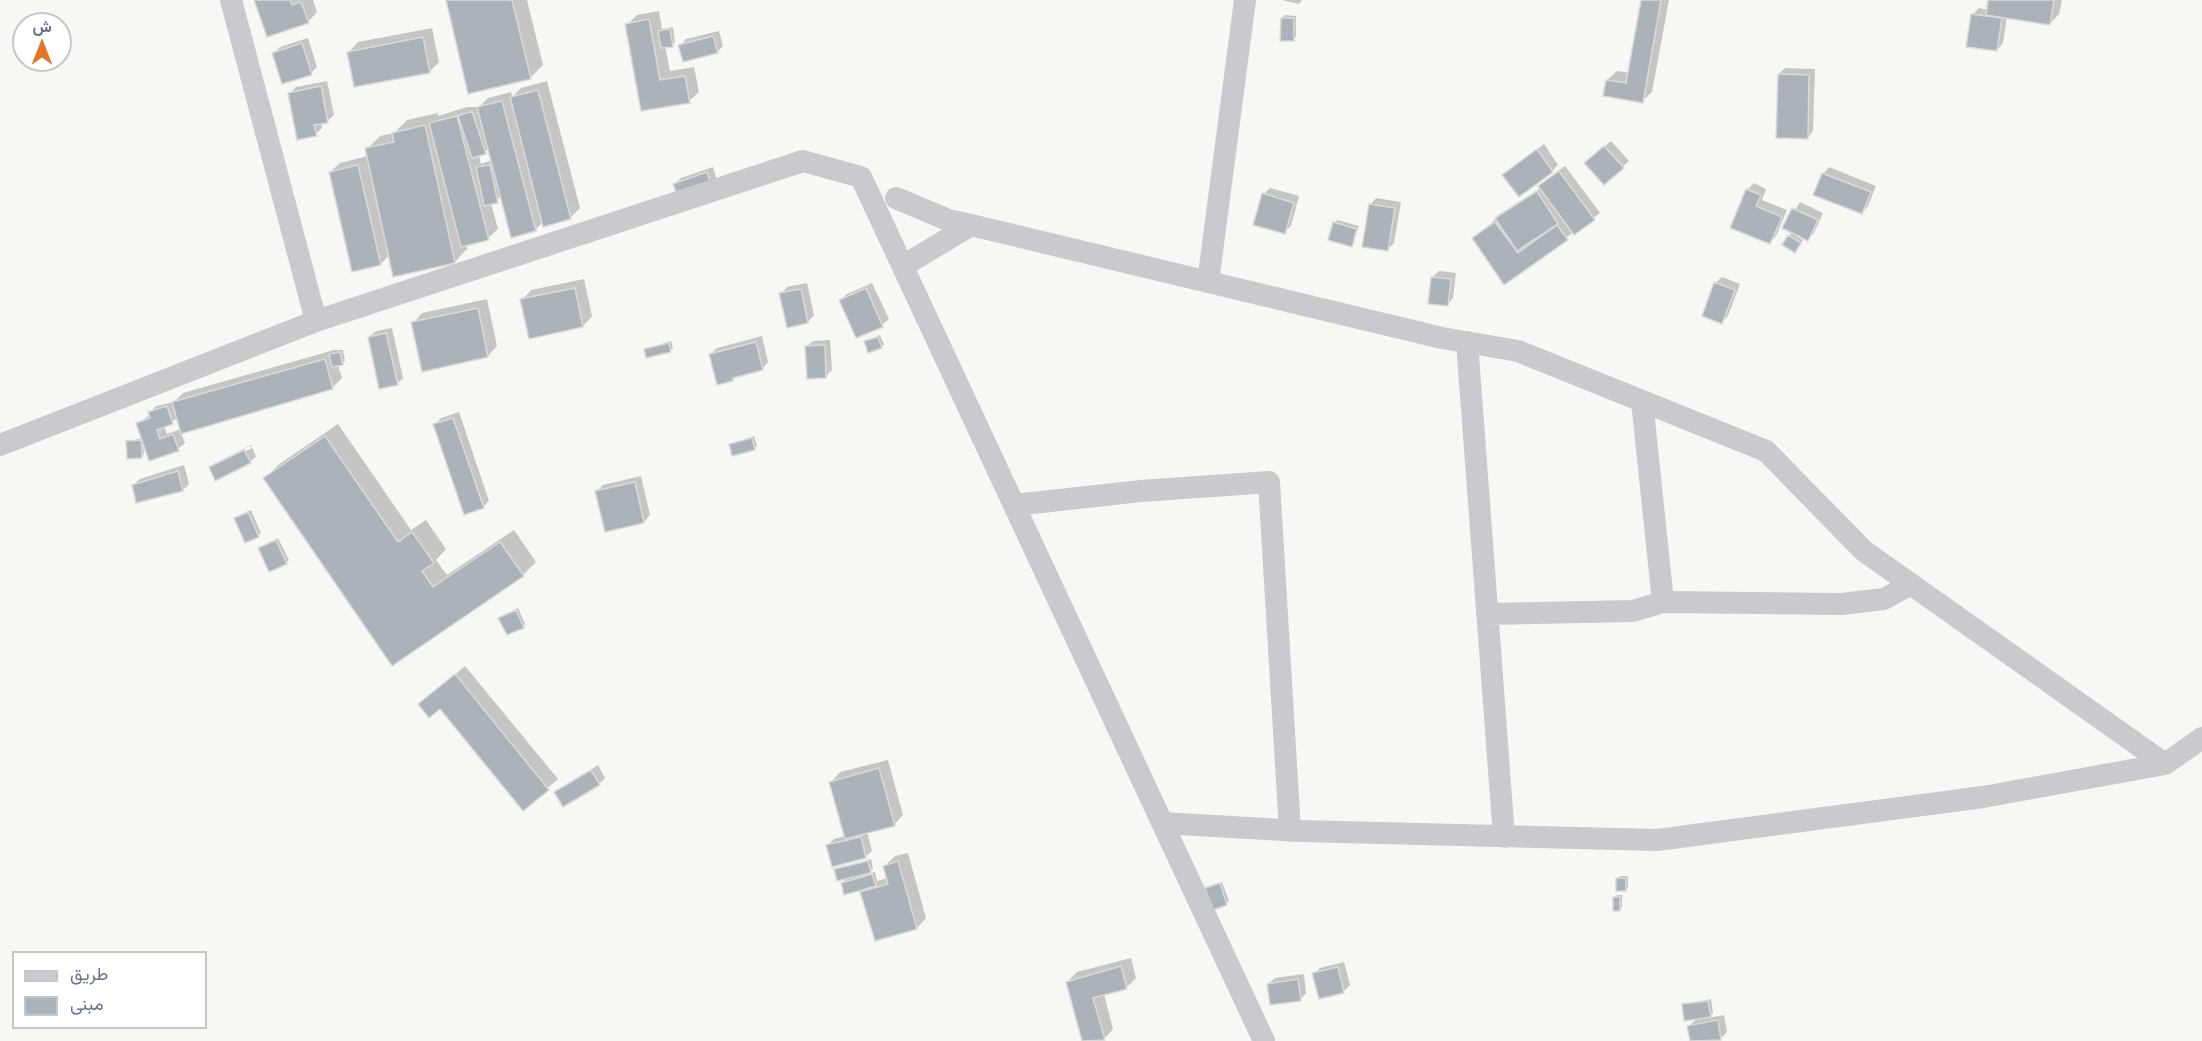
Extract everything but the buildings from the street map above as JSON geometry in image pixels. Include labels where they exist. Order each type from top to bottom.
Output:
[{"type":"street","points":[[231,0],[316,321]]},
{"type":"street","points":[[1208,282],[1245,0]]},
{"type":"street","points":[[0,445],[316,321],[803,161],[861,177],[1264,1041]]},
{"type":"street","points":[[897,198],[948,220],[1467,342],[1518,351],[1766,451],[1864,551],[2165,764]]},
{"type":"street","points":[[903,266],[971,225]]},
{"type":"street","points":[[1467,342],[1504,837]]},
{"type":"street","points":[[1642,401],[1663,602]]},
{"type":"street","points":[[1014,505],[1141,491],[1269,482],[1290,831]]},
{"type":"street","points":[[1487,614],[1634,611],[1663,602],[1841,604],[1884,599],[1911,584]]},
{"type":"street","points":[[1162,822],[1290,831],[1657,840],[1983,797],[2165,764],[2202,738]]}]
